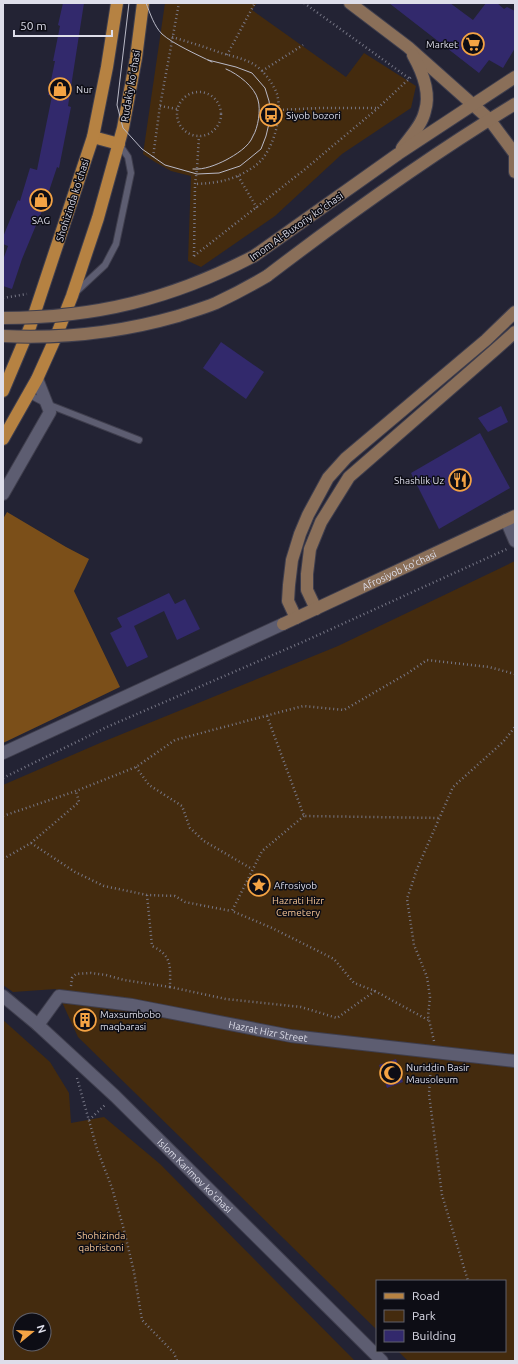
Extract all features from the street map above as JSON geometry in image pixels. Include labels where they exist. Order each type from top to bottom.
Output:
[{"type":"main road","name":"Shohizinda ko'chasi","points":[[3,389],[30,327],[93,136],[107,67],[117,3]]},
{"type":"main road","name":"Rudakiy ko'chasi","points":[[119,144],[130,92],[143,3]]},
{"type":"main road","points":[[350,3],[408,47],[489,119],[515,153],[515,172]]},
{"type":"main road","points":[[398,154],[415,131],[425,112],[427,101],[420,67],[408,47]]},
{"type":"main road","name":"Imom Al-Buxoriy ko'chasi","points":[[3,318],[64,316],[103,310],[153,298],[212,277],[254,256],[398,154],[515,77]]},
{"type":"main road","name":"Imom Al-Buxoriy ko'chasi","points":[[3,336],[70,336],[113,332],[139,326],[215,303],[267,276],[343,218],[489,119],[515,104]]},
{"type":"main road","points":[[3,440],[37,379],[72,296],[98,218],[119,144],[93,136]]},
{"type":"main road","points":[[296,618],[288,601],[288,585],[292,560],[308,515],[328,478],[346,458],[486,340],[515,312]]},
{"type":"main road","points":[[316,609],[307,590],[306,574],[310,549],[321,522],[349,477],[515,332]]},
{"type":"main road","name":"Afrosiyob ko'chasi","points":[[283,624],[510,518]]},
{"type":"street","points":[[3,494],[50,412],[37,379]]},
{"type":"street","points":[[510,518],[511,545]]},
{"type":"street","points":[[3,753],[283,624]]},
{"type":"street","name":"Islom Karimov ko'chasi","points":[[3,996],[38,1025],[115,1096],[382,1361]]},
{"type":"street","name":"Hazrat Hizr Street","points":[[38,1025],[59,996],[132,1005],[291,1036],[515,1061]]},
{"type":"lane","points":[[72,296],[105,265],[116,244],[131,173],[128,157],[119,144]]},
{"type":"lane","points":[[28,394],[47,404],[139,440]]},
{"type":"path","points":[[153,156],[178,3]]},
{"type":"path","points":[[227,54],[255,3]]},
{"type":"path","points":[[304,3],[410,79]]},
{"type":"path","points":[[172,37],[248,62],[262,71],[271,82],[277,94],[279,110],[276,130],[268,151],[256,165],[238,176],[216,183],[195,184]]},
{"type":"path","points":[[262,71],[304,44]]},
{"type":"path","points":[[199,136],[195,184],[194,256],[257,208],[378,108],[410,79],[420,67]]},
{"type":"path","points":[[202,92],[212,96],[219,105],[221,115],[218,126],[210,133],[199,136],[190,134],[181,128],[177,118],[177,109],[183,98],[192,93],[202,92]]},
{"type":"path","points":[[160,106],[177,109]]},
{"type":"path","points":[[279,110],[378,108]]},
{"type":"path","points":[[238,176],[257,208]]},
{"type":"path","points":[[3,298],[26,294]]},
{"type":"path","points":[[3,778],[107,727],[305,642],[511,545]]},
{"type":"path","points":[[3,816],[76,791],[136,767],[175,740],[303,706],[344,710],[408,673],[427,660],[489,668],[515,674]]},
{"type":"path","points":[[267,716],[304,816]]},
{"type":"path","points":[[468,1280],[442,1195],[429,1094],[434,1052],[428,1020],[430,997],[427,977],[414,945],[407,899],[417,869],[441,818],[453,787],[503,742],[515,727]]},
{"type":"path","points":[[136,767],[149,784],[182,806],[190,828],[204,841],[253,869]]},
{"type":"path","points":[[3,859],[31,843],[79,802],[76,791]]},
{"type":"path","points":[[232,911],[262,851],[304,816],[441,818]]},
{"type":"path","points":[[31,843],[75,872],[104,886],[148,895],[175,896],[185,902],[232,911],[272,928],[334,959],[354,983],[375,991],[428,1020]]},
{"type":"path","points":[[148,895],[152,946],[159,949],[170,962],[170,987]]},
{"type":"path","points":[[70,997],[72,978],[76,974],[91,973],[226,999],[301,1007],[337,1018],[375,991]]},
{"type":"path","points":[[76,1076],[97,1149],[112,1188],[124,1230],[134,1272],[142,1320],[174,1353],[177,1361]]},
{"type":"path","points":[[88,1120],[115,1096]]},
{"type":"green space","points":[[165,3],[257,3],[252,10],[346,77],[364,53],[416,86],[411,108],[342,154],[275,216],[201,267],[188,261],[191,176],[171,171],[143,154]]},
{"type":"green space","name":"Hazrati Hizr Cemetery","points":[[515,561],[515,1361],[408,1361],[399,1352],[506,1352],[506,1280],[376,1280],[376,1329],[78,1037],[56,989],[13,992],[3,985],[3,785],[100,743],[338,646]]},
{"type":"green space","name":"Shohizinda qabristoni","points":[[3,1020],[50,1062],[69,1093],[71,1123],[104,1117],[160,1164],[355,1361],[3,1361]]},
{"type":"shaded area","points":[[7,512],[89,559],[74,591],[120,687],[3,743],[3,519]]},
{"type":"building","points":[[63,3],[84,3],[68,106],[71,107],[59,168],[57,167],[44,206],[22,259],[12,289],[3,286],[3,260],[8,246],[3,244],[3,237],[18,200],[20,201],[30,168],[37,170],[52,96],[48,95],[55,61],[53,61]]},
{"type":"building","name":"Market","points":[[389,3],[450,3],[473,20],[486,3],[497,3],[504,9],[507,7],[515,11],[515,48],[503,68],[489,60],[479,73]]},
{"type":"building","points":[[221,342],[264,372],[246,399],[203,368]]},
{"type":"building","points":[[501,406],[508,422],[488,432],[478,418]]},
{"type":"building","name":"Shashlik Uz","points":[[480,433],[510,488],[439,529],[411,473]]},
{"type":"building","points":[[169,593],[175,604],[185,599],[200,629],[177,640],[164,611],[134,626],[148,657],[127,667],[110,633],[122,627],[117,618]]},
{"type":"building","name":"Maxsumbobo maqbarasi","points":[[87,1011],[94,1023],[82,1030],[75,1018]]},
{"type":"building","name":"Nuriddin Basir Mausoleum","points":[[396,1059],[403,1082],[387,1088],[379,1065]]},
{"type":"tram line","points":[[129,3],[117,105],[123,128],[142,149],[165,165],[197,174],[219,173],[240,166],[261,149],[271,115],[265,88],[252,73],[236,67],[208,60]]},
{"type":"tram line","points":[[146,3],[154,23],[162,34],[179,45],[212,62]]},
{"type":"tram line","points":[[193,169],[210,167],[233,156],[248,144],[255,133],[259,109],[256,95],[250,86],[236,74],[226,69]]},
{"type":"place","name":"Market","points":[[473,44]]},
{"type":"place","name":"Nur","points":[[60,89]]},
{"type":"place","name":"Siyob bozori","points":[[271,115]]},
{"type":"place","name":"SAG","points":[[41,200]]},
{"type":"place","name":"Shashlik Uz","points":[[460,480]]},
{"type":"place","name":"Afrosiyob","points":[[259,885]]},
{"type":"place","name":"Maxsumbobo maqbarasi","points":[[85,1020]]},
{"type":"place","name":"Nuriddin Basir Mausoleum","points":[[391,1073]]}]
